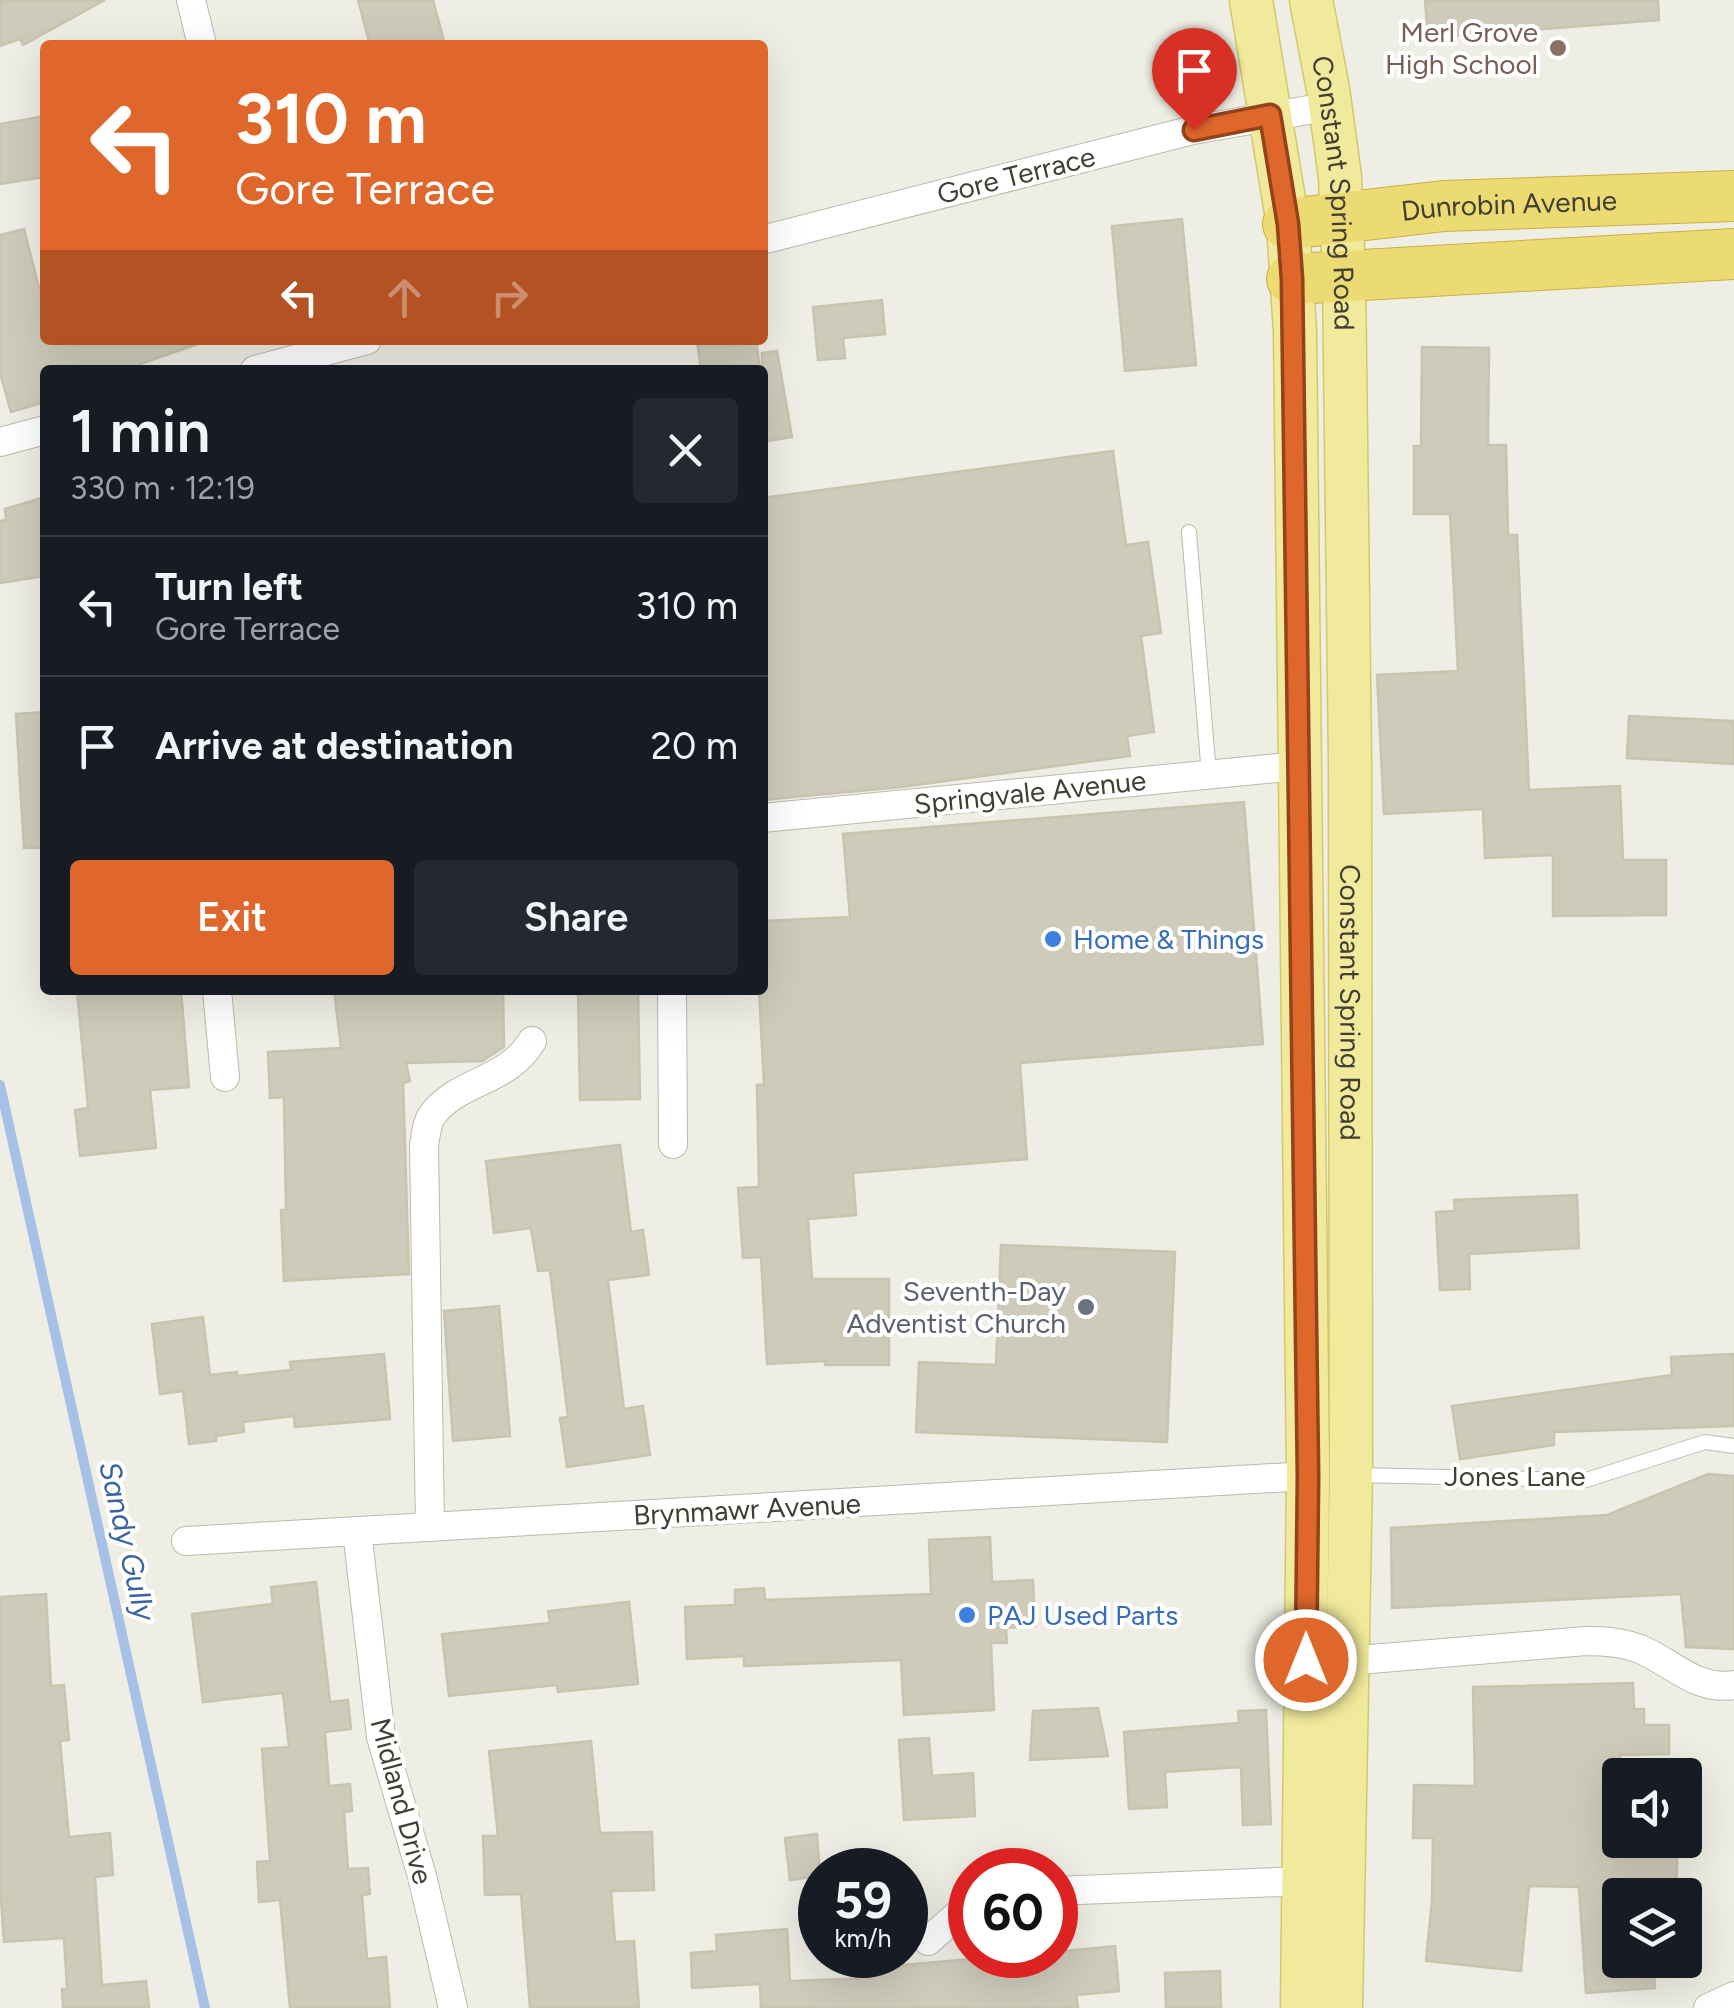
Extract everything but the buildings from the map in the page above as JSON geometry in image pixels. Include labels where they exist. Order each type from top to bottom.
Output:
[{"type":"highway","name":"Dunrobin Avenue","points":[[1288,224],[1444,206],[1734,196]]},
{"type":"highway","name":"Dunrobin Avenue","points":[[1292,279],[1734,254]]},
{"type":"main road","name":"Constant Spring Road","points":[[1251,0],[1288,224],[1292,279],[1308,1476],[1302,2008]]},
{"type":"main road","name":"Constant Spring Road","points":[[1311,0],[1330,106],[1344,276],[1350,761],[1351,1475],[1341,2008]]},
{"type":"street","points":[[191,0],[201,40]]},
{"type":"street","name":"Gore Terrace","points":[[768,238],[1194,130],[1330,106]]},
{"type":"street","points":[[268,358],[340,345]]},
{"type":"street","points":[[0,442],[40,431]]},
{"type":"street","name":"Springvale Avenue","points":[[768,817],[1298,766]]},
{"type":"street","points":[[217,995],[225,1078]]},
{"type":"street","points":[[672,995],[673,1144]]},
{"type":"street","points":[[430,1527],[424,1145],[432,1115],[456,1095],[505,1070],[532,1041]]},
{"type":"street","name":"Brynmawr Avenue","points":[[186,1541],[1308,1476]]},
{"type":"street","name":"Midland Drive","points":[[357,1531],[380,1738],[422,1876],[454,2008]]},
{"type":"street","points":[[1348,1661],[1586,1641],[1618,1642],[1643,1650],[1702,1684],[1734,1685]]},
{"type":"street","points":[[1078,1890],[1304,1881]]},
{"type":"street","points":[[928,1942],[948,1924]]},
{"type":"street","points":[[1708,2008],[1734,1996]]},
{"type":"lane","points":[[1189,532],[1208,775]]},
{"type":"lane","name":"Jones Lane","points":[[1351,1475],[1586,1480],[1705,1442],[1734,1446]]},
{"type":"waterway","name":"Sandy Gully","points":[[0,1085],[205,2008]]},
{"type":"place","name":"Merl Grove High School","points":[[1558,48]]},
{"type":"place","name":"Home & Things","points":[[1053,939]]},
{"type":"place","name":"Seventh-Day Adventist Church","points":[[1086,1307]]},
{"type":"place","name":"PAJ Used Parts","points":[[967,1615]]},
{"type":"route","points":[[1194,130],[1270,115],[1288,224],[1295,332],[1308,1476],[1306,1660]]}]
